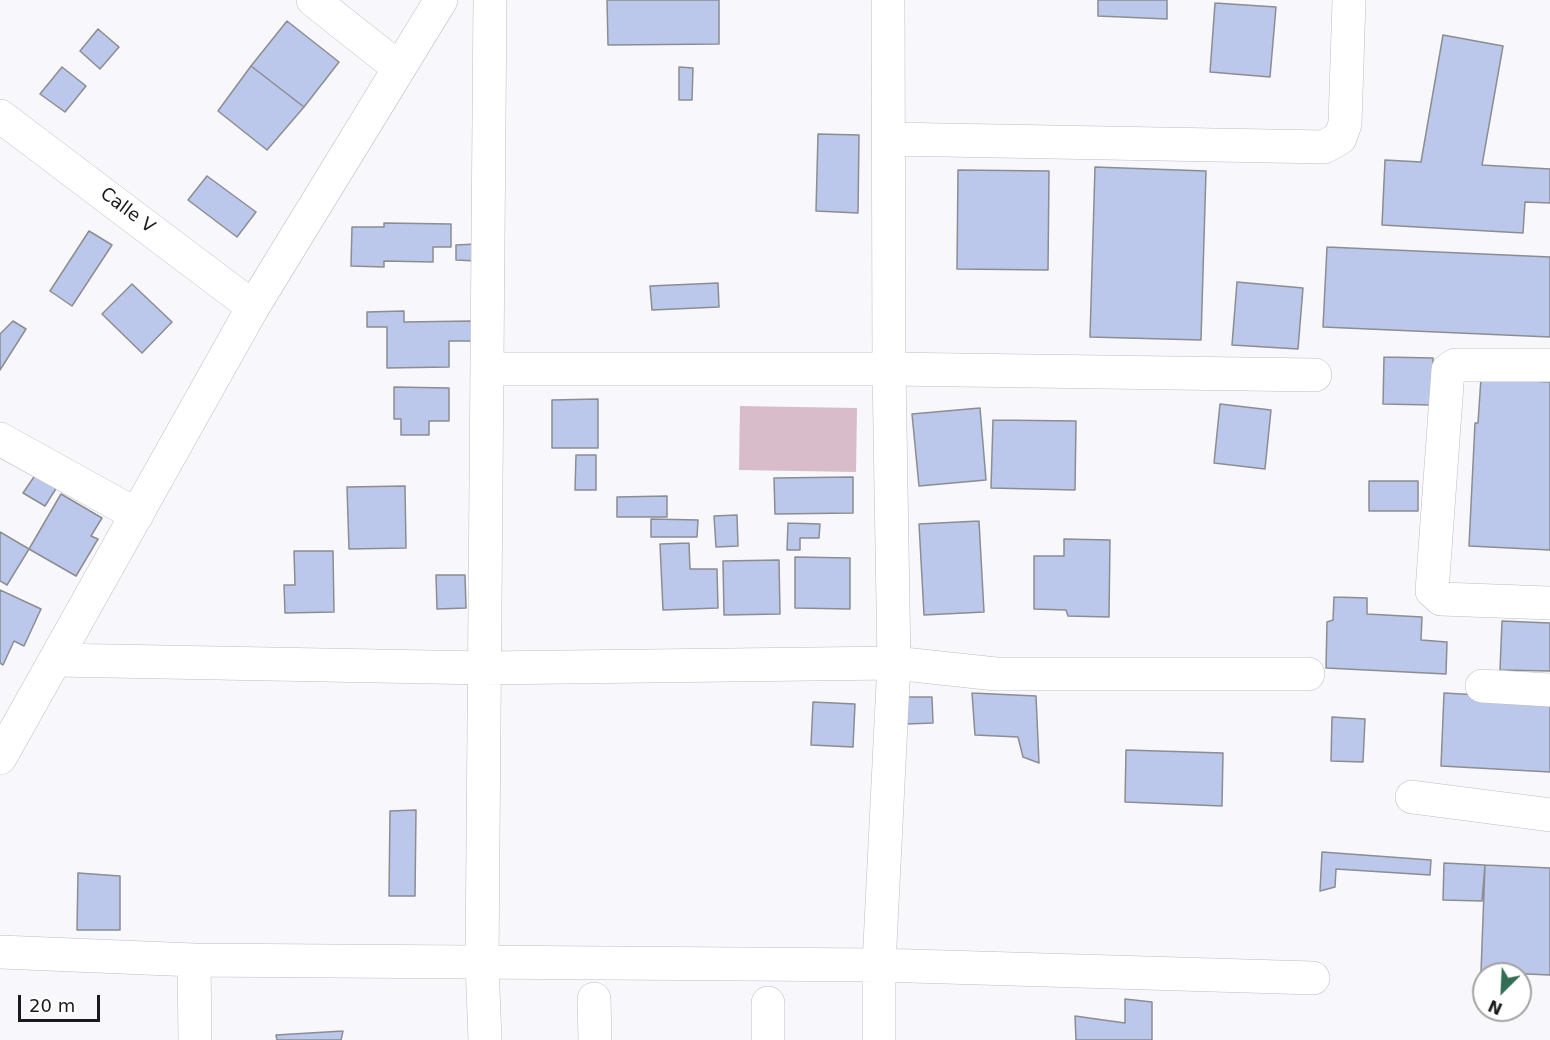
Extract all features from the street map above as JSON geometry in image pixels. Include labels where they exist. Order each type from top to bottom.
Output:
[{"type":"street","points":[[313,0],[399,68]]},
{"type":"street","points":[[0,759],[10,719],[56,660],[253,307],[441,0]]},
{"type":"street","points":[[485,1040],[482,963],[490,0]]},
{"type":"street","points":[[879,1040],[879,965],[894,663],[889,369],[888,0]]},
{"type":"street","points":[[889,139],[1324,147],[1340,138],[1345,124],[1349,0]]},
{"type":"street","name":"Calle V","points":[[0,116],[253,307]]},
{"type":"street","points":[[1550,365],[1458,365],[1448,370],[1432,591],[1441,599],[1550,603]]},
{"type":"street","points":[[488,369],[889,369],[1315,375]]},
{"type":"street","points":[[0,439],[137,515]]},
{"type":"street","points":[[56,660],[485,668],[894,663],[996,674],[1308,674]]},
{"type":"street","points":[[1482,686],[1550,690]]},
{"type":"street","points":[[1412,797],[1550,814]]},
{"type":"street","points":[[0,952],[194,960],[879,965],[1313,978]]},
{"type":"street","points":[[194,960],[195,1040]]},
{"type":"street","points":[[594,999],[595,1040]]},
{"type":"street","points":[[768,1003],[768,1040]]},
{"type":"shaded area","points":[[740,406],[857,408],[856,472],[739,470]]},
{"type":"building","points":[[607,0],[719,0],[719,44],[608,45]]},
{"type":"building","points":[[1098,0],[1167,0],[1167,19],[1098,16]]},
{"type":"building","points":[[1215,3],[1276,7],[1270,77],[1210,72]]},
{"type":"building","points":[[287,21],[339,62],[304,107],[251,66]]},
{"type":"building","points":[[98,29],[119,47],[100,69],[80,51]]},
{"type":"building","points":[[1443,35],[1503,46],[1482,165],[1550,169],[1550,203],[1525,202],[1523,233],[1382,225],[1385,160],[1421,162]]},
{"type":"building","points":[[251,66],[304,107],[267,150],[218,111]]},
{"type":"building","points":[[62,67],[86,86],[65,112],[40,94]]},
{"type":"building","points":[[679,67],[693,68],[692,100],[679,100]]},
{"type":"building","points":[[818,134],[859,135],[858,213],[816,211]]},
{"type":"building","points":[[1095,167],[1206,171],[1201,340],[1090,337]]},
{"type":"building","points":[[958,170],[1049,171],[1048,270],[957,269]]},
{"type":"building","points":[[207,176],[256,212],[237,237],[188,200]]},
{"type":"building","points":[[384,223],[451,224],[451,247],[433,247],[433,262],[384,261],[384,267],[351,266],[352,227],[384,227]]},
{"type":"building","points":[[89,231],[112,245],[72,306],[50,291]]},
{"type":"building","points":[[476,244],[476,261],[456,260],[456,245]]},
{"type":"building","points":[[1327,247],[1550,257],[1550,337],[1323,327]]},
{"type":"building","points":[[1237,282],[1303,288],[1298,349],[1232,345]]},
{"type":"building","points":[[718,283],[719,307],[652,310],[650,286]]},
{"type":"building","points":[[132,284],[172,322],[142,353],[102,314]]},
{"type":"building","points":[[404,311],[404,322],[472,321],[471,341],[449,341],[449,367],[387,368],[387,327],[367,327],[367,312]]},
{"type":"building","points":[[13,321],[26,329],[0,370],[0,334]]},
{"type":"building","points":[[1384,357],[1433,358],[1432,405],[1383,404]]},
{"type":"building","points":[[1481,378],[1550,382],[1550,550],[1469,546],[1475,423],[1478,423]]},
{"type":"building","points":[[394,387],[449,388],[449,421],[429,421],[429,435],[401,435],[401,419],[394,419]]},
{"type":"building","points":[[598,399],[598,448],[552,448],[552,400]]},
{"type":"building","points":[[1220,404],[1271,410],[1265,469],[1214,463]]},
{"type":"building","points":[[980,408],[986,480],[919,486],[912,414]]},
{"type":"building","points":[[993,420],[1076,421],[1075,490],[991,488]]},
{"type":"building","points":[[576,455],[596,455],[596,490],[575,490]]},
{"type":"building","points":[[36,474],[57,487],[45,506],[23,493]]},
{"type":"building","points":[[853,477],[853,513],[775,514],[774,478]]},
{"type":"building","points":[[1369,481],[1418,481],[1418,511],[1369,511]]},
{"type":"building","points":[[405,486],[406,548],[349,549],[347,487]]},
{"type":"building","points":[[61,494],[102,518],[91,536],[98,539],[76,576],[29,549]]},
{"type":"building","points":[[667,496],[667,517],[617,517],[617,497]]},
{"type":"building","points":[[737,515],[738,546],[716,547],[714,516]]},
{"type":"building","points":[[651,519],[698,520],[697,537],[651,537]]},
{"type":"building","points":[[979,521],[984,612],[924,615],[919,524]]},
{"type":"building","points":[[788,523],[820,524],[819,538],[800,538],[800,550],[787,550]]},
{"type":"building","points":[[0,532],[29,549],[7,585],[0,581]]},
{"type":"building","points":[[1064,539],[1110,540],[1109,617],[1068,616],[1066,610],[1034,609],[1034,556],[1064,556]]},
{"type":"building","points":[[689,543],[690,569],[717,569],[718,608],[663,610],[660,544]]},
{"type":"building","points":[[294,551],[333,551],[334,612],[285,613],[284,585],[295,585]]},
{"type":"building","points":[[795,557],[850,558],[850,609],[795,608]]},
{"type":"building","points":[[779,560],[780,614],[724,615],[723,561]]},
{"type":"building","points":[[436,575],[465,575],[466,608],[437,609]]},
{"type":"building","points":[[0,590],[41,609],[24,646],[14,641],[3,665],[0,663]]},
{"type":"building","points":[[1334,597],[1367,598],[1367,614],[1422,617],[1421,640],[1447,642],[1446,674],[1326,668],[1327,622],[1333,620]]},
{"type":"building","points":[[1502,621],[1550,623],[1550,671],[1500,670]]},
{"type":"building","points":[[972,693],[1036,696],[1039,763],[1023,757],[1018,737],[975,735]]},
{"type":"building","points":[[1444,693],[1550,699],[1550,772],[1441,766]]},
{"type":"building","points":[[905,697],[932,697],[933,723],[906,724]]},
{"type":"building","points":[[813,702],[855,704],[853,747],[811,745]]},
{"type":"building","points":[[1332,717],[1365,719],[1363,762],[1331,761]]},
{"type":"building","points":[[1126,750],[1223,753],[1222,806],[1125,802]]},
{"type":"building","points":[[416,810],[415,896],[389,896],[390,811]]},
{"type":"building","points":[[1322,852],[1431,860],[1430,875],[1336,869],[1335,887],[1320,891]]},
{"type":"building","points":[[1444,863],[1485,865],[1482,901],[1443,900]]},
{"type":"building","points":[[1485,865],[1550,868],[1550,975],[1532,974],[1532,962],[1481,962]]},
{"type":"building","points":[[78,873],[120,876],[120,930],[77,930]]},
{"type":"building","points":[[1125,999],[1152,1002],[1152,1040],[1076,1040],[1075,1016],[1125,1023]]},
{"type":"building","points":[[343,1031],[341,1040],[277,1040],[276,1035]]}]
